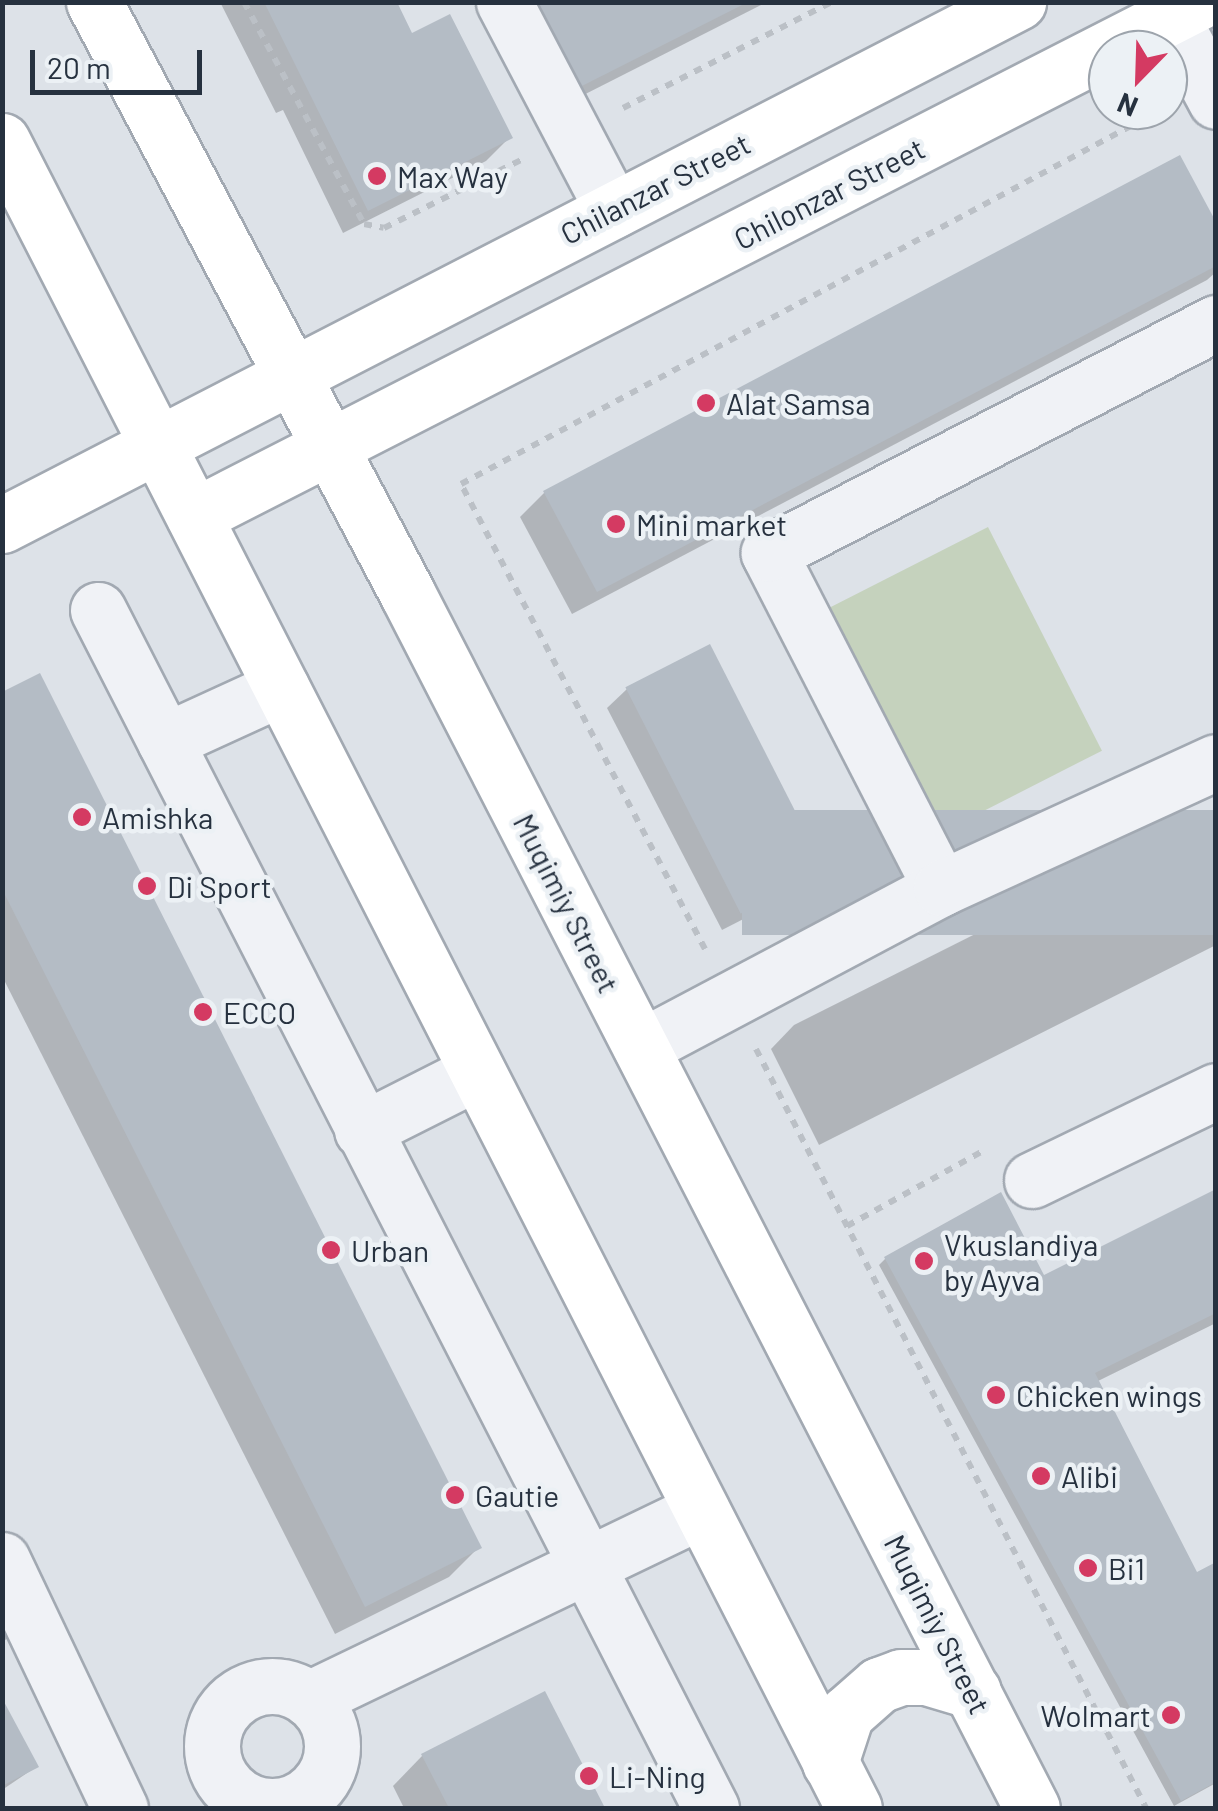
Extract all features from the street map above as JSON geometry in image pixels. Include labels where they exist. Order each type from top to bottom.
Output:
[{"type":"main road","name":"Muqimiy Street","points":[[94,2],[332,448],[1032,1808]]},
{"type":"main road","name":"Chilanzar Street","points":[[2,526],[1018,2]]},
{"type":"main road","points":[[194,516],[1185,10]]},
{"type":"main road","points":[[2,141],[842,1786]]},
{"type":"main road","points":[[194,516],[292,374]]},
{"type":"main road","points":[[156,444],[332,448]]},
{"type":"main road","points":[[842,1786],[846,1714],[879,1685],[926,1676],[973,1691]]},
{"type":"street","points":[[504,2],[613,210]]},
{"type":"street","points":[[1185,10],[1216,101]]},
{"type":"street","points":[[941,888],[769,553],[1216,323]]},
{"type":"street","points":[[98,610],[583,1565],[711,1808]]},
{"type":"street","points":[[165,741],[280,688]]},
{"type":"street","points":[[641,1047],[941,888],[1216,762]]},
{"type":"street","points":[[362,1130],[477,1072]]},
{"type":"street","points":[[1032,1180],[1216,1090]]},
{"type":"street","points":[[309,1699],[326,1718],[333,1749],[323,1779],[299,1800],[268,1806],[238,1796],[209,1778],[211,1742],[221,1712],[244,1691],[275,1684],[309,1699],[701,1510]]},
{"type":"street","points":[[2,1560],[112,1806]]},
{"type":"path","points":[[244,2],[356,217]]},
{"type":"path","points":[[1123,130],[460,484],[556,659],[1146,1808]]},
{"type":"path","points":[[2,363],[2,380]]},
{"type":"path","points":[[847,1226],[1006,1138],[1032,1180]]},
{"type":"green space","points":[[988,527],[1102,751],[943,831],[829,608]]},
{"type":"building","points":[[264,2],[397,2],[412,33],[450,14],[513,138],[368,211]]},
{"type":"building","points":[[527,2],[748,2],[572,91]]},
{"type":"building","points":[[1180,155],[1216,222],[1216,266],[597,592],[543,491]]},
{"type":"building","points":[[710,644],[825,870],[741,913],[625,687]]},
{"type":"building","points":[[40,673],[482,1548],[365,1607],[2,889],[2,692]]},
{"type":"building","points":[[742,810],[1216,810],[1216,935],[742,935]]},
{"type":"building","points":[[1216,1189],[1216,1313],[1095,1373],[1197,1572],[1216,1562],[1216,1782],[1181,1801],[884,1257],[1001,1192],[1044,1275]]},
{"type":"building","points":[[545,1691],[605,1808],[449,1808],[421,1754]]},
{"type":"building","points":[[2,1698],[39,1767],[2,1786]]},
{"type":"place","name":"Max Way","points":[[377,176]]},
{"type":"place","name":"Alat Samsa","points":[[706,403]]},
{"type":"place","name":"Mini market","points":[[616,524]]},
{"type":"place","name":"Amishka","points":[[82,817]]},
{"type":"place","name":"Di Sport","points":[[147,886]]},
{"type":"place","name":"ECCO","points":[[203,1012]]},
{"type":"place","name":"Urban","points":[[331,1250]]},
{"type":"place","name":"Vkuslandiya by Ayva","points":[[924,1261]]},
{"type":"place","name":"Chicken wings","points":[[996,1395]]},
{"type":"place","name":"Alibi","points":[[1041,1476]]},
{"type":"place","name":"Gautie","points":[[455,1495]]},
{"type":"place","name":"Bi1","points":[[1088,1568]]},
{"type":"place","name":"Wolmart","points":[[1171,1715]]},
{"type":"place","name":"Li-Ning","points":[[589,1776]]}]
